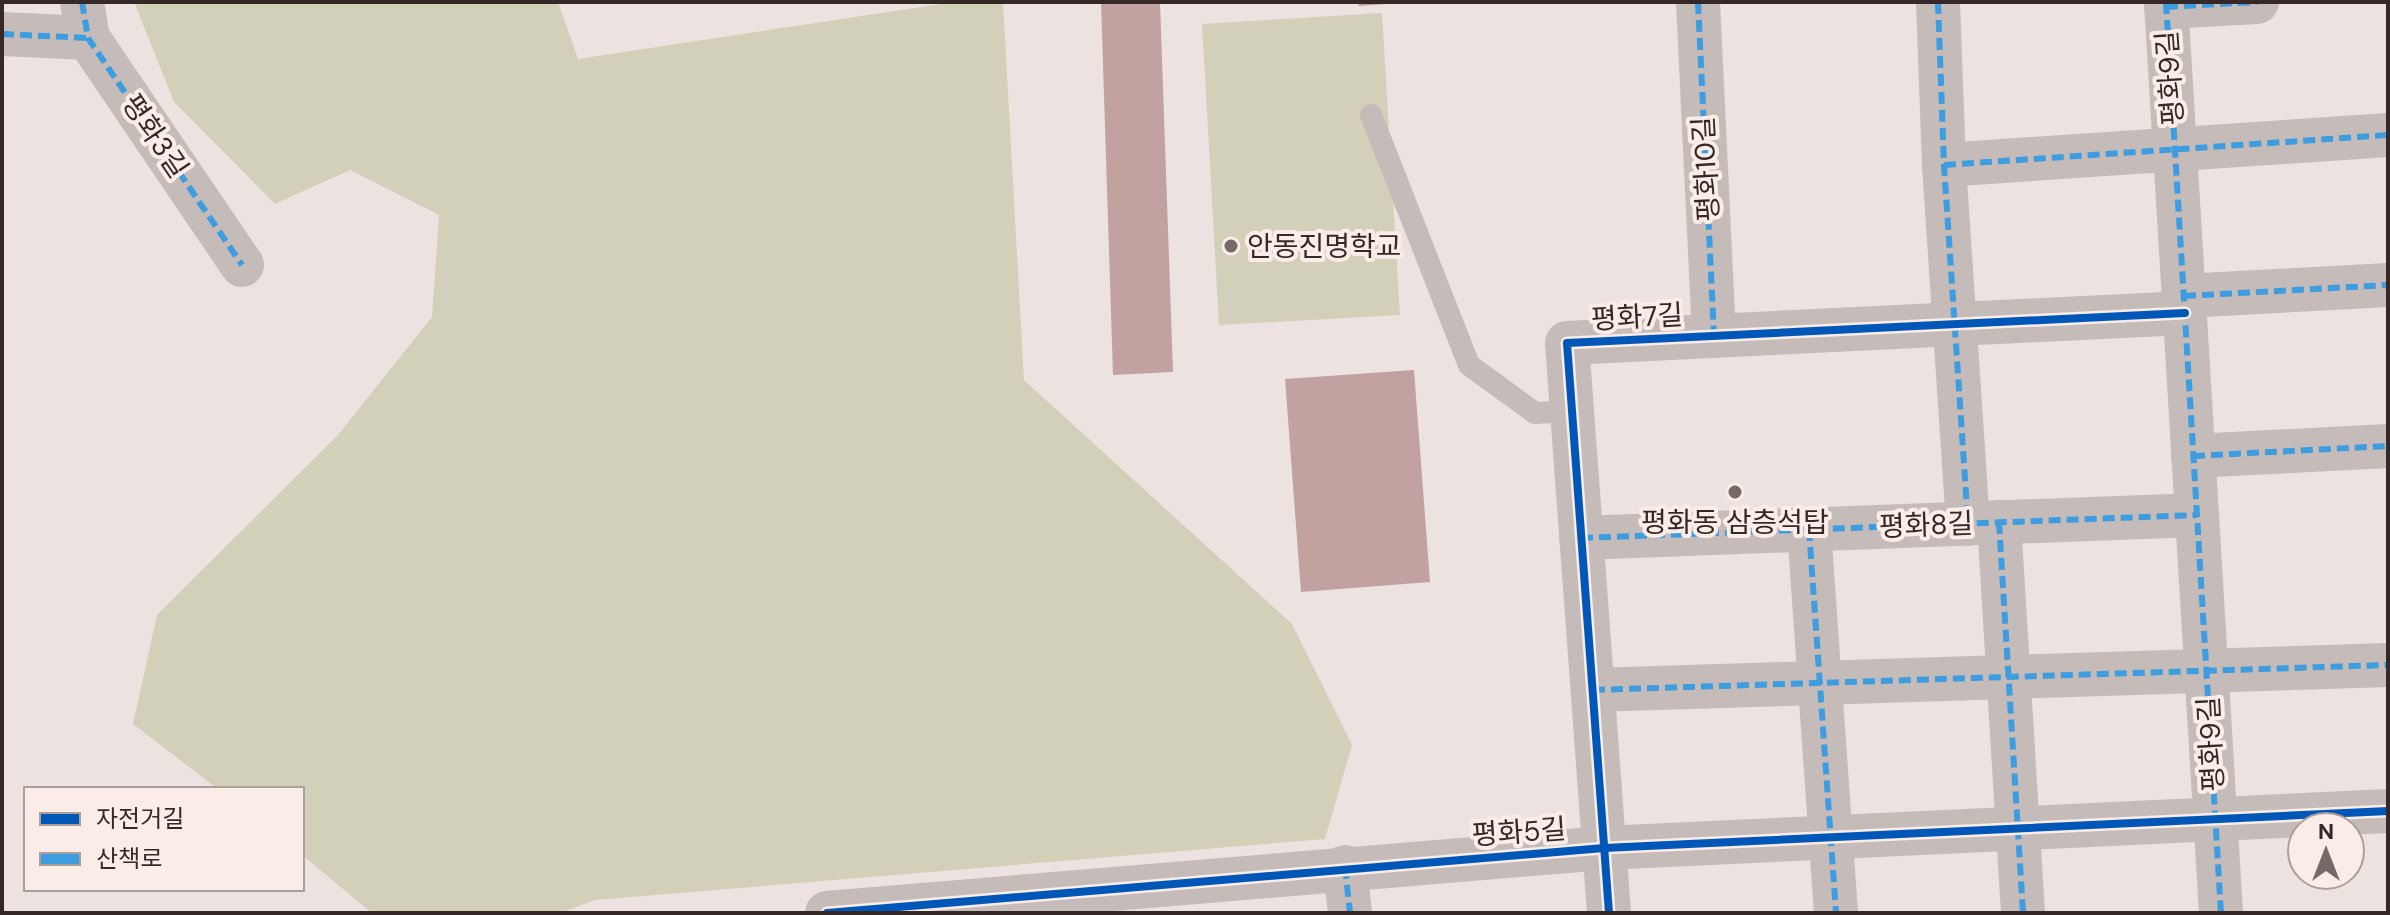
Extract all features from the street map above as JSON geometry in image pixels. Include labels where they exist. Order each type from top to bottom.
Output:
[{"type":"street","name":"평화10길","points":[[1698,2],[1714,336]]},
{"type":"street","points":[[1938,2],[1944,165],[1956,324],[1983,523],[2009,677],[2023,913]]},
{"type":"street","name":"평화9길","points":[[2221,913],[2166,4],[2257,2]]},
{"type":"street","points":[[2,34],[85,20]]},
{"type":"street","name":"평화3길","points":[[85,20],[242,265]]},
{"type":"street","name":"평화9길","points":[[2175,149],[2388,135]]},
{"type":"street","points":[[1944,165],[2175,149]]},
{"type":"street","points":[[2184,304],[2388,285]]},
{"type":"street","name":"평화7길","points":[[1609,913],[1567,343],[1956,324],[2184,304]]},
{"type":"street","points":[[2193,456],[2388,446]]},
{"type":"street","name":"평화8길","points":[[1581,538],[2197,515]]},
{"type":"street","points":[[1809,529],[1836,913]]},
{"type":"street","name":"평화9길","points":[[2207,671],[2388,665]]},
{"type":"street","points":[[1593,690],[2207,671]]},
{"type":"street","name":"평화5길","points":[[827,913],[1345,867],[1604,848],[2388,811]]},
{"type":"street","points":[[1345,867],[1350,913]]},
{"type":"lane","points":[[1371,115],[1469,365],[1535,413],[1573,411]]},
{"type":"shaded area","points":[[134,2],[558,2],[578,59],[954,2],[1003,2],[1024,380],[1292,624],[1352,745],[1325,839],[595,900],[560,913],[372,913],[304,857],[304,787],[215,787],[133,724],[157,615],[338,435],[432,317],[439,215],[350,170],[275,204],[174,102]]},
{"type":"shaded area","points":[[1382,13],[1400,315],[1219,325],[1202,24]]},
{"type":"building","points":[[1101,2],[1160,2],[1173,372],[1113,375]]},
{"type":"building","points":[[1358,2],[1387,2],[1387,4],[1359,6]]},
{"type":"building","points":[[1414,370],[1430,582],[1301,592],[1285,379]]},
{"type":"marked path","points":[[82,2],[88,38],[242,265]]},
{"type":"marked path","points":[[1698,2],[1714,336]]},
{"type":"marked path","points":[[1938,2],[1944,165],[1968,524]]},
{"type":"marked path","points":[[2166,2],[2221,913]]},
{"type":"marked path","points":[[2166,7],[2257,2]]},
{"type":"marked path","points":[[2,34],[88,38]]},
{"type":"marked path","points":[[1944,165],[2388,135]]},
{"type":"marked path","points":[[2184,296],[2388,285]]},
{"type":"marked path","points":[[2193,456],[2388,446]]},
{"type":"marked path","points":[[1581,538],[2197,515]]},
{"type":"marked path","points":[[1999,522],[2023,913]]},
{"type":"marked path","points":[[1809,529],[1836,913]]},
{"type":"marked path","points":[[1593,690],[2388,665]]},
{"type":"marked path","points":[[1345,867],[1350,913]]},
{"type":"cycle path","points":[[1609,913],[1567,343],[2185,313]]},
{"type":"cycle path","points":[[827,913],[1604,848],[2388,811]]},
{"type":"place","name":"안동진명학교","points":[[1231,246]]},
{"type":"place","name":"평화동 삼층석탑","points":[[1735,492]]}]
